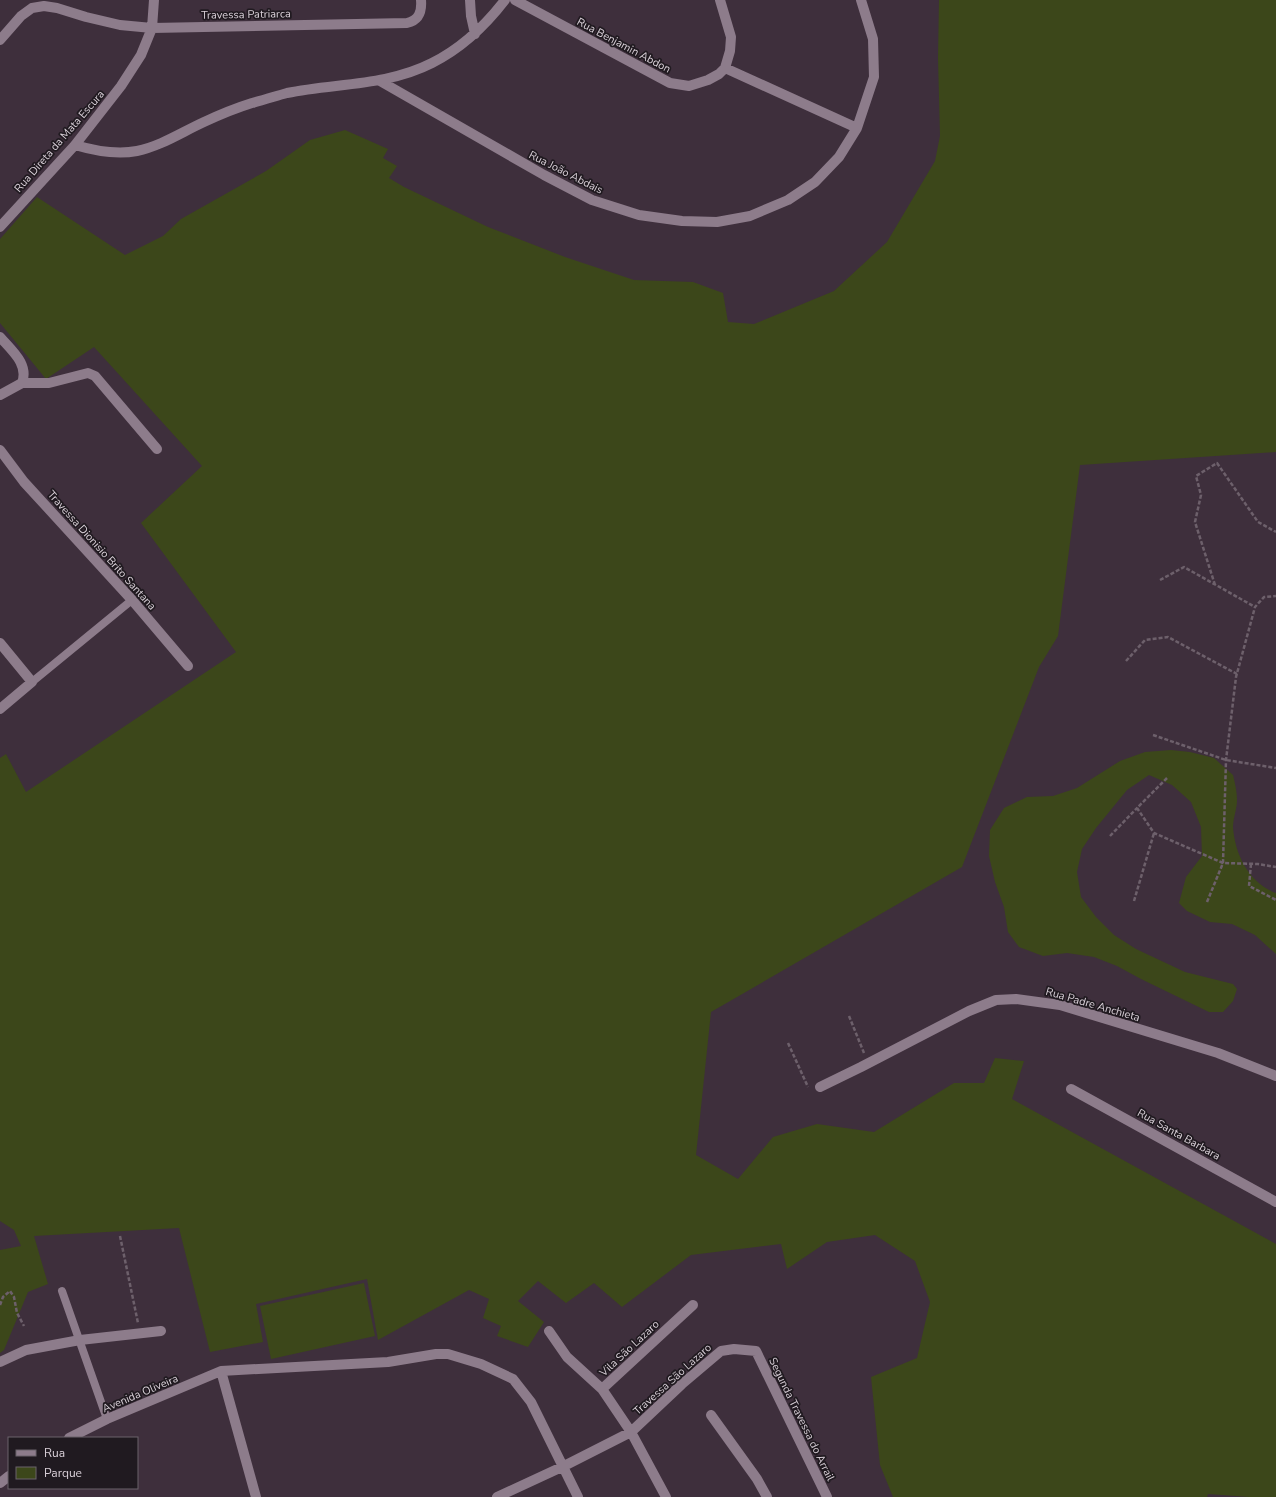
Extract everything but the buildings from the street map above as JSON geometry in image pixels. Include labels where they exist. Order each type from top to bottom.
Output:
[{"type":"street","name":"Rua Direta da Mata Escura","points":[[0,227],[75,146],[122,86],[141,55],[152,28],[154,0]]},
{"type":"street","name":"Travessa Patriarca","points":[[0,40],[21,16],[32,8],[44,6],[57,8],[120,25],[152,28],[407,23],[417,19],[421,13],[421,0]]},
{"type":"street","points":[[470,0],[471,16],[475,34]]},
{"type":"street","points":[[75,146],[97,151],[120,153],[138,151],[155,145],[205,121],[250,104],[287,93],[380,81],[408,74],[432,64],[454,51],[475,34],[492,17],[505,0]]},
{"type":"street","name":"Rua Benjamin Abdon","points":[[515,0],[670,83],[689,86],[708,80],[719,74],[725,68]]},
{"type":"street","points":[[720,0],[731,37],[730,51],[725,68],[857,128]]},
{"type":"street","name":"Rua João Abdais","points":[[380,81],[544,175],[592,200],[639,215],[682,221],[717,222],[750,216],[788,200],[815,182],[839,157],[857,128],[874,77],[872,39],[861,0]]},
{"type":"street","points":[[0,337],[22,362],[25,376],[22,383]]},
{"type":"street","points":[[0,395],[22,383],[49,384],[88,373],[95,376],[157,448]]},
{"type":"street","name":"Travessa Dionisio Brito Santana","points":[[0,450],[24,482],[132,600],[188,666]]},
{"type":"street","points":[[0,643],[32,682],[0,709]]},
{"type":"street","name":"Rua Padre Anchieta","points":[[820,1087],[969,1011],[996,1000],[1016,999],[1060,1005],[1218,1054],[1276,1076]]},
{"type":"street","name":"Rua Santa Barbara","points":[[1071,1089],[1276,1202]]},
{"type":"street","name":"Vila São Lazaro","points":[[666,1497],[631,1432],[602,1389],[693,1305]]},
{"type":"street","points":[[0,1362],[26,1350],[80,1340],[161,1331]]},
{"type":"street","points":[[548,1331],[567,1357],[602,1389]]},
{"type":"street","name":"Travessa São Lazaro","points":[[496,1497],[564,1466],[631,1432],[682,1384],[721,1351],[734,1349],[756,1351]]},
{"type":"street","name":"Segunda Travessa do Arrail","points":[[756,1351],[827,1497]]},
{"type":"street","name":"Avenida Oliveira","points":[[70,1437],[107,1419],[221,1371],[388,1362],[436,1354],[448,1354],[481,1364],[513,1379],[531,1402],[578,1497]]},
{"type":"street","points":[[221,1371],[256,1497]]},
{"type":"street","points":[[711,1415],[758,1479],[767,1497]]},
{"type":"street","points":[[0,1483],[8,1477]]},
{"type":"lane","points":[[32,682],[132,600]]},
{"type":"lane","points":[[62,1291],[107,1419]]},
{"type":"path","points":[[1215,585],[1195,522],[1200,495],[1196,476],[1217,463],[1258,522],[1276,532]]},
{"type":"path","points":[[1160,580],[1184,567],[1255,608]]},
{"type":"path","points":[[1207,902],[1223,863],[1226,760],[1237,674],[1255,608],[1264,597],[1276,596]]},
{"type":"path","points":[[1126,661],[1145,640],[1168,636],[1237,674]]},
{"type":"path","points":[[1153,735],[1226,760],[1276,768]]},
{"type":"path","points":[[1110,836],[1167,778]]},
{"type":"path","points":[[1137,808],[1154,833],[1223,863],[1276,867]]},
{"type":"path","points":[[1134,901],[1154,833]]},
{"type":"path","points":[[1250,864],[1249,886],[1276,900]]},
{"type":"path","points":[[849,1016],[867,1063]]},
{"type":"path","points":[[788,1043],[809,1088],[813,1090],[820,1087]]},
{"type":"path","points":[[120,1236],[140,1334]]},
{"type":"path","points":[[0,1305],[2,1297],[10,1291],[14,1297],[17,1313],[24,1326]]},
{"type":"green space","points":[[939,0],[1276,0],[1276,452],[1080,465],[1058,636],[1039,667],[962,867],[711,1012],[696,1155],[738,1179],[773,1137],[817,1124],[874,1132],[954,1083],[984,1083],[995,1058],[1024,1061],[1012,1099],[1276,1244],[1276,1497],[1208,1494],[1207,1497],[893,1497],[880,1465],[871,1377],[917,1358],[930,1302],[915,1261],[875,1235],[827,1242],[787,1269],[781,1244],[691,1255],[622,1307],[594,1283],[566,1303],[538,1281],[518,1301],[544,1322],[528,1347],[497,1336],[501,1326],[483,1318],[489,1299],[469,1290],[378,1340],[367,1279],[256,1304],[263,1342],[210,1352],[179,1228],[34,1236],[48,1284],[28,1292],[4,1350],[0,1353],[0,1250],[21,1246],[14,1230],[0,1221],[0,758],[6,754],[26,792],[236,652],[141,523],[202,466],[94,347],[46,379],[0,323],[0,239],[37,197],[125,255],[163,236],[181,219],[266,171],[310,140],[345,130],[388,149],[383,158],[397,166],[389,178],[404,187],[488,227],[565,257],[634,280],[693,282],[723,293],[728,322],[754,324],[834,291],[887,242],[935,161],[940,136],[938,58]]},
{"type":"green space","points":[[1171,750],[1190,752],[1214,758],[1233,775],[1237,803],[1233,827],[1234,837],[1240,858],[1251,875],[1258,882],[1276,893],[1276,954],[1255,935],[1232,924],[1210,922],[1187,911],[1179,903],[1186,877],[1202,856],[1201,827],[1191,802],[1172,785],[1149,775],[1127,790],[1096,828],[1082,849],[1077,872],[1081,897],[1096,917],[1114,935],[1136,949],[1185,972],[1233,984],[1237,989],[1233,1001],[1223,1012],[1209,1012],[1117,966],[1094,957],[1067,953],[1043,956],[1019,947],[1008,932],[1004,907],[995,882],[989,856],[990,830],[1004,808],[1027,797],[1053,796],[1077,788],[1120,761],[1145,752]]},
{"type":"green space","points":[[364,1283],[375,1336],[271,1359],[260,1306]]}]
